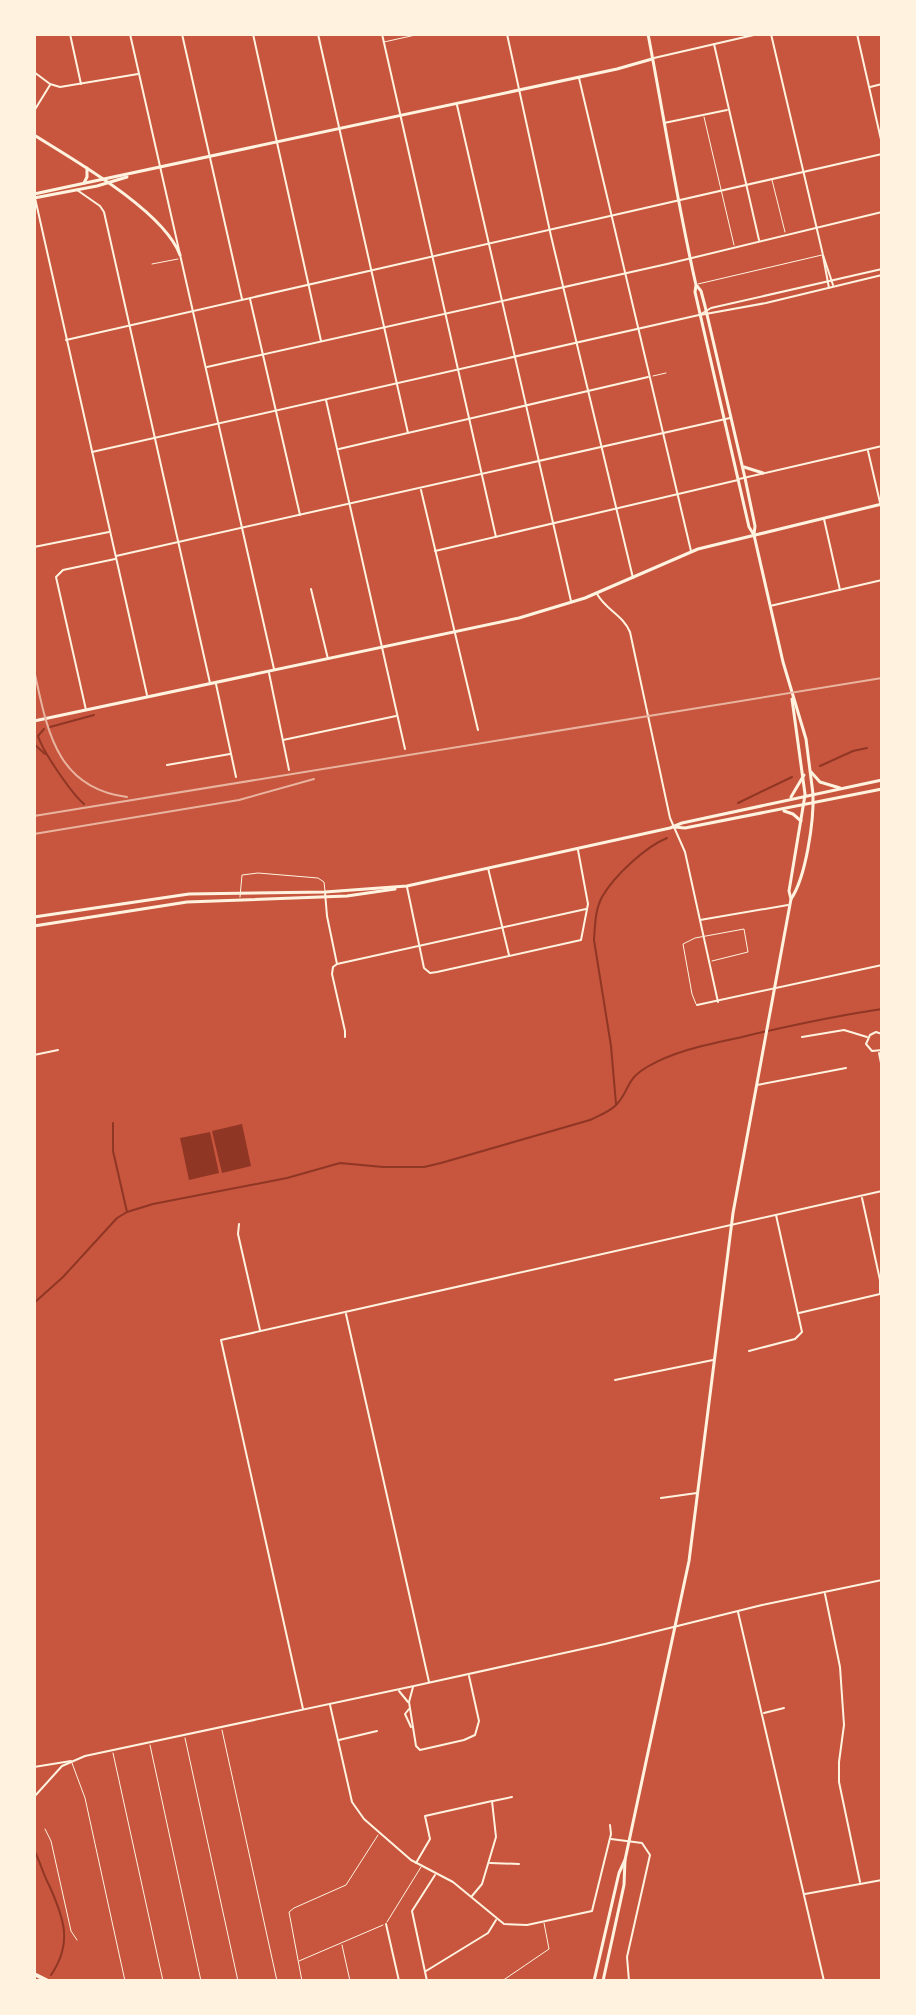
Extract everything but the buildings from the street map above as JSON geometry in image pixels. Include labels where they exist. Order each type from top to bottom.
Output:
[{"type":"highway","points":[[34,1974],[48,1981]]},
{"type":"main road","points":[[648,34],[700,315],[749,527],[754,535]]},
{"type":"main road","points":[[76,187],[401,118],[652,59]]},
{"type":"main road","points":[[34,135],[103,179],[165,228],[180,257]]},
{"type":"main road","points":[[84,183],[87,168]]},
{"type":"main road","points":[[34,196],[108,183],[129,175]]},
{"type":"main road","points":[[603,1981],[624,1885],[625,1860],[676,1627],[698,1493],[731,1225],[789,905],[800,877],[813,803],[806,739],[769,606],[745,478],[701,291],[696,285]]},
{"type":"main road","points":[[707,346],[714,345]]},
{"type":"main road","points":[[717,389],[724,388]]},
{"type":"main road","points":[[742,465],[751,471],[763,473]]},
{"type":"main road","points":[[34,721],[519,618],[597,593],[691,552],[881,504]]},
{"type":"main road","points":[[791,899],[789,891],[805,795],[792,695]]},
{"type":"main road","points":[[811,772],[820,782],[843,789]]},
{"type":"main road","points":[[791,797],[804,775]]},
{"type":"main road","points":[[34,926],[162,905],[325,895],[407,886],[674,827],[791,797],[882,780]]},
{"type":"main road","points":[[674,827],[685,828],[882,789]]},
{"type":"main road","points":[[780,809],[802,822]]},
{"type":"main road","points":[[34,917],[148,899],[239,892],[325,895]]},
{"type":"main road","points":[[594,1981],[619,1873],[625,1860]]},
{"type":"street","points":[[70,34],[81,85]]},
{"type":"street","points":[[130,34],[275,671]]},
{"type":"street","points":[[182,34],[242,301]]},
{"type":"street","points":[[253,34],[322,342]]},
{"type":"street","points":[[318,34],[408,433]]},
{"type":"street","points":[[382,34],[496,537]]},
{"type":"street","points":[[507,34],[633,578]]},
{"type":"street","points":[[652,59],[758,34]]},
{"type":"street","points":[[771,34],[829,288]]},
{"type":"street","points":[[857,34],[882,144]]},
{"type":"street","points":[[714,44],[759,241]]},
{"type":"street","points":[[34,72],[60,87],[139,73]]},
{"type":"street","points":[[579,78],[691,552]]},
{"type":"street","points":[[34,111],[50,84]]},
{"type":"street","points":[[869,87],[882,84]]},
{"type":"street","points":[[457,105],[571,602]]},
{"type":"street","points":[[664,123],[729,109]]},
{"type":"street","points":[[66,340],[882,154]]},
{"type":"street","points":[[76,187],[104,212],[210,684]]},
{"type":"street","points":[[34,196],[148,696]]},
{"type":"street","points":[[205,367],[501,302],[882,212]]},
{"type":"street","points":[[823,255],[833,287]]},
{"type":"street","points":[[92,452],[700,315],[729,304],[882,269]]},
{"type":"street","points":[[706,312],[730,310],[882,275]]},
{"type":"street","points":[[250,299],[300,517]]},
{"type":"street","points":[[729,304],[730,310]]},
{"type":"street","points":[[337,449],[649,377]]},
{"type":"street","points":[[326,400],[405,749]]},
{"type":"street","points":[[86,710],[57,583],[56,577],[60,571],[731,418]]},
{"type":"street","points":[[435,551],[882,446]]},
{"type":"street","points":[[867,450],[882,511]]},
{"type":"street","points":[[421,489],[478,730]]},
{"type":"street","points":[[824,518],[840,590]]},
{"type":"street","points":[[34,547],[111,531]]},
{"type":"street","points":[[769,606],[882,580]]},
{"type":"street","points":[[311,589],[328,660]]},
{"type":"street","points":[[597,593],[606,607],[624,621],[630,632],[674,827],[685,852],[718,1002]]},
{"type":"street","points":[[268,672],[289,770]]},
{"type":"street","points":[[216,683],[236,777]]},
{"type":"street","points":[[283,740],[397,716]]},
{"type":"street","points":[[167,765],[231,754]]},
{"type":"street","points":[[407,886],[424,967],[432,973],[581,940],[587,909],[577,849]]},
{"type":"street","points":[[488,868],[509,956]]},
{"type":"street","points":[[325,895],[337,964]]},
{"type":"street","points":[[700,920],[773,905],[789,905]]},
{"type":"street","points":[[345,1037],[332,974],[337,964],[587,909]]},
{"type":"street","points":[[697,1005],[882,965]]},
{"type":"street","points":[[802,1037],[844,1030],[867,1037]]},
{"type":"street","points":[[882,1034],[873,1033],[867,1037],[866,1044],[869,1049],[880,1051],[882,1068]]},
{"type":"street","points":[[34,1055],[58,1050]]},
{"type":"street","points":[[756,1085],[846,1068]]},
{"type":"street","points":[[303,1710],[221,1340],[882,1191]]},
{"type":"street","points":[[799,1313],[880,1294],[880,1280],[861,1197]]},
{"type":"street","points":[[749,1351],[801,1335],[799,1313],[776,1215]]},
{"type":"street","points":[[239,1224],[238,1234],[260,1331]]},
{"type":"street","points":[[346,1313],[429,1682]]},
{"type":"street","points":[[615,1380],[715,1359]]},
{"type":"street","points":[[661,1498],[698,1493]]},
{"type":"street","points":[[34,1767],[414,1686],[882,1580]]},
{"type":"street","points":[[824,1592],[840,1667],[844,1725],[839,1782],[860,1882]]},
{"type":"street","points":[[738,1611],[824,1981]]},
{"type":"street","points":[[414,1686],[410,1709],[405,1714],[408,1726],[413,1728],[418,1750],[473,1737],[479,1721],[468,1674]]},
{"type":"street","points":[[399,1689],[409,1702]]},
{"type":"street","points":[[330,1704],[352,1802],[359,1814],[421,1867],[453,1882],[496,1920],[510,1925],[544,1923],[593,1909],[610,1825]]},
{"type":"street","points":[[763,1713],[784,1708]]},
{"type":"street","points":[[338,1740],[377,1731]]},
{"type":"street","points":[[34,1797],[54,1773],[71,1761]]},
{"type":"street","points":[[416,1863],[430,1839],[425,1816],[512,1797]]},
{"type":"street","points":[[472,1897],[482,1884],[497,1829],[492,1801]]},
{"type":"street","points":[[609,1838],[644,1845],[650,1859],[627,1957],[629,1981]]},
{"type":"street","points":[[489,1863],[519,1864]]},
{"type":"street","points":[[427,1981],[412,1911],[435,1874]]},
{"type":"street","points":[[804,1894],[882,1880]]},
{"type":"street","points":[[425,1972],[488,1933],[496,1920]]},
{"type":"street","points":[[386,1924],[399,1981]]},
{"type":"lane","points":[[384,42],[420,34]]},
{"type":"lane","points":[[703,115],[734,247]]},
{"type":"lane","points":[[772,180],[785,235]]},
{"type":"lane","points":[[696,285],[823,255]]},
{"type":"lane","points":[[152,264],[180,257]]},
{"type":"lane","points":[[649,377],[666,373]]},
{"type":"lane","points":[[240,899],[242,875],[258,873],[318,878],[324,882],[325,895]]},
{"type":"lane","points":[[697,1005],[693,1001],[683,946],[688,941],[744,929],[748,952],[709,962]]},
{"type":"lane","points":[[221,1728],[277,1981]]},
{"type":"lane","points":[[184,1736],[238,1981]]},
{"type":"lane","points":[[149,1743],[201,1981]]},
{"type":"lane","points":[[113,1750],[163,1981]]},
{"type":"lane","points":[[71,1761],[85,1798],[125,1981]]},
{"type":"lane","points":[[45,1829],[51,1841],[71,1931],[77,1940]]},
{"type":"lane","points":[[302,1981],[288,1918],[290,1910],[346,1885],[380,1833]]},
{"type":"lane","points":[[298,1961],[386,1924],[421,1867]]},
{"type":"lane","points":[[502,1981],[549,1949],[544,1923]]},
{"type":"lane","points":[[342,1943],[350,1981]]},
{"type":"shaded area","points":[[242,1124],[251,1166],[222,1173],[212,1131]]},
{"type":"shaded area","points":[[210,1132],[219,1173],[189,1180],[180,1138]]},
{"type":"waterway","points":[[50,727],[94,715]]},
{"type":"waterway","points":[[44,729],[38,736],[46,752],[84,804]]},
{"type":"waterway","points":[[34,744],[45,754]]},
{"type":"waterway","points":[[820,766],[867,748]]},
{"type":"waterway","points":[[738,803],[792,777]]},
{"type":"waterway","points":[[616,1104],[611,1046],[594,940],[597,913],[602,897],[622,871],[649,848],[667,838]]},
{"type":"waterway","points":[[34,1303],[63,1277],[117,1218],[127,1212],[153,1204],[287,1178],[340,1163],[383,1167],[424,1167],[441,1163],[590,1120],[614,1107],[640,1072],[681,1052],[794,1025],[882,1009]]},
{"type":"waterway","points":[[113,1123],[113,1151],[127,1212]]},
{"type":"waterway","points":[[34,1850],[59,1908],[64,1930],[62,1952],[51,1975]]},
{"type":"railway","points":[[34,670],[50,733],[69,768],[84,782],[127,797]]},
{"type":"railway","points":[[34,816],[882,678]]},
{"type":"railway","points":[[34,834],[239,800],[314,779]]}]
